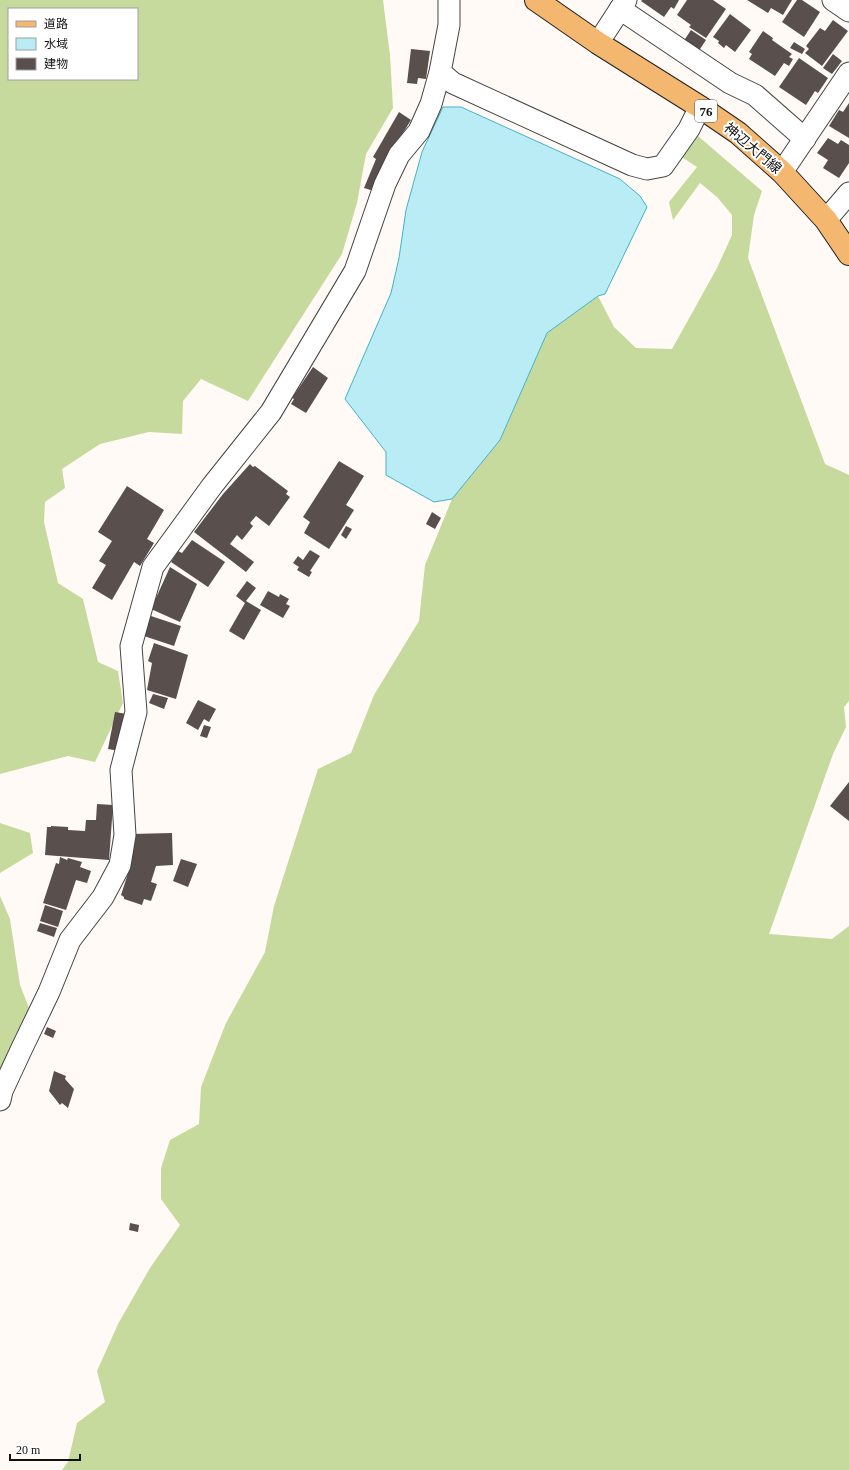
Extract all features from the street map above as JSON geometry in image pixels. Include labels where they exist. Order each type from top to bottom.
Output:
[{"type":"main road","name":"神辺大門線","points":[[536,0],[598,43],[700,107],[738,133],[782,172],[826,220],[849,254]]},
{"type":"street","points":[[0,1100],[2,1091],[49,992],[70,940],[103,898],[120,865],[125,835],[121,770],[136,712],[130,646],[153,567],[212,486],[271,412],[355,271],[385,184],[398,155],[419,131],[431,104],[440,72],[449,25],[449,0]]},
{"type":"street","points":[[833,0],[849,10]]},
{"type":"street","points":[[598,43],[623,4],[730,83],[755,95],[805,139]]},
{"type":"street","points":[[440,72],[453,83],[632,165],[647,169],[663,166],[689,129],[700,107]]},
{"type":"street","points":[[782,172],[849,73]]},
{"type":"street","points":[[826,220],[849,193]]},
{"type":"green space","points":[[0,0],[383,0],[390,55],[393,108],[366,154],[357,203],[342,254],[248,401],[201,379],[183,401],[182,434],[149,432],[100,444],[62,469],[65,488],[45,502],[44,522],[58,583],[83,599],[98,662],[118,671],[123,703],[95,762],[68,756],[0,774]]},
{"type":"green space","points":[[698,136],[762,191],[754,215],[748,258],[825,464],[849,475],[849,701],[844,707],[846,727],[833,754],[769,934],[832,939],[849,926],[849,1470],[62,1470],[68,1462],[77,1423],[105,1402],[97,1371],[118,1324],[150,1268],[180,1225],[161,1199],[161,1168],[170,1140],[199,1124],[201,1087],[226,1023],[265,952],[274,906],[318,769],[351,753],[374,695],[419,621],[425,565],[452,499],[500,440],[547,333],[598,296],[614,327],[636,348],[672,349],[717,268],[732,235],[732,215],[717,197],[700,183],[673,220],[669,202],[697,167],[680,156]]},
{"type":"green space","points":[[0,823],[30,833],[33,853],[0,873]]},
{"type":"green space","points":[[0,896],[10,919],[20,985],[29,1008],[0,1072]]},
{"type":"water","points":[[443,107],[461,107],[620,179],[640,196],[647,207],[605,294],[598,296],[547,333],[500,440],[452,499],[434,502],[386,475],[386,452],[345,399],[391,293],[399,258],[406,210],[422,152]]},
{"type":"building","points":[[679,0],[674,9],[671,7],[664,17],[641,1]]},
{"type":"building","points":[[687,0],[713,0],[726,9],[706,38],[689,27],[691,25],[677,15]]},
{"type":"building","points":[[747,0],[792,0],[783,15],[771,8],[768,13]]},
{"type":"building","points":[[797,0],[802,0],[820,12],[804,37],[782,22]]},
{"type":"building","points":[[730,14],[751,30],[735,52],[726,45],[724,48],[718,43],[719,41],[713,37]]},
{"type":"building","points":[[833,20],[848,31],[822,66],[805,53],[809,49],[806,46],[820,28],[825,31]]},
{"type":"building","points":[[691,30],[706,40],[698,52],[683,42]]},
{"type":"building","points":[[763,31],[773,38],[772,40],[792,54],[789,57],[793,59],[789,66],[784,63],[775,76],[749,59],[752,54],[749,52]]},
{"type":"building","points":[[794,42],[805,49],[802,54],[790,48]]},
{"type":"building","points":[[411,49],[430,51],[426,79],[418,78],[417,84],[407,83]]},
{"type":"building","points":[[833,54],[842,61],[832,74],[823,68]]},
{"type":"building","points":[[799,58],[828,78],[818,93],[815,91],[806,105],[779,87]]},
{"type":"building","points":[[849,103],[849,138],[829,126],[839,110],[843,112]]},
{"type":"building","points":[[399,112],[411,120],[385,162],[374,191],[364,188],[376,159],[373,157]]},
{"type":"building","points":[[828,138],[838,144],[841,140],[849,145],[849,163],[839,178],[823,168],[828,160],[817,153]]},
{"type":"building","points":[[313,367],[328,378],[306,413],[291,404],[294,399],[292,398]]},
{"type":"building","points":[[339,461],[364,476],[346,505],[354,510],[329,549],[304,533],[310,522],[303,517]]},
{"type":"building","points":[[250,464],[253,467],[255,466],[288,491],[286,494],[290,497],[269,526],[256,516],[250,523],[253,526],[242,540],[237,535],[230,544],[254,562],[246,572],[194,532],[223,494]]},
{"type":"building","points":[[127,486],[164,510],[147,539],[154,543],[140,566],[134,562],[112,600],[92,588],[106,565],[99,561],[112,541],[98,532]]},
{"type":"building","points":[[432,512],[441,518],[435,529],[426,524]]},
{"type":"building","points":[[346,526],[352,529],[346,539],[341,535]]},
{"type":"building","points":[[192,540],[225,562],[208,587],[171,562],[178,551],[182,553]]},
{"type":"building","points":[[310,550],[320,556],[310,571],[312,572],[309,577],[297,570],[299,567],[293,563],[298,556],[303,560]]},
{"type":"building","points":[[170,567],[197,584],[180,622],[151,609]]},
{"type":"building","points":[[247,581],[256,588],[246,601],[261,610],[244,640],[229,631],[245,603],[236,596]]},
{"type":"building","points":[[268,591],[279,597],[280,594],[289,599],[286,604],[290,606],[283,618],[260,605]]},
{"type":"building","points":[[148,615],[181,626],[174,646],[141,635]]},
{"type":"building","points":[[154,643],[188,655],[176,699],[147,690],[152,663],[148,661]]},
{"type":"building","points":[[153,694],[168,698],[164,709],[149,703]]},
{"type":"building","points":[[198,700],[216,709],[209,722],[204,719],[198,730],[186,723]]},
{"type":"building","points":[[115,712],[127,714],[120,751],[108,749]]},
{"type":"building","points":[[204,725],[211,727],[207,738],[200,736]]},
{"type":"building","points":[[849,782],[849,821],[830,806]]},
{"type":"building","points":[[97,804],[113,805],[109,860],[45,855],[47,827],[68,827],[68,830],[85,831],[86,820],[96,820]]},
{"type":"building","points":[[172,833],[173,865],[156,866],[151,882],[157,884],[151,901],[144,899],[142,905],[124,899],[121,895],[132,861],[131,834]]},
{"type":"building","points":[[60,857],[67,860],[68,858],[82,862],[80,867],[91,871],[87,883],[76,880],[66,910],[43,903],[56,863],[59,864]]},
{"type":"building","points":[[181,859],[197,864],[188,887],[173,881]]},
{"type":"building","points":[[45,905],[63,911],[58,927],[40,921]]},
{"type":"building","points":[[40,923],[57,928],[54,937],[37,931]]},
{"type":"building","points":[[47,1027],[56,1031],[53,1038],[44,1034]]},
{"type":"building","points":[[54,1071],[66,1076],[65,1079],[74,1089],[68,1108],[62,1103],[60,1105],[49,1091]]},
{"type":"building","points":[[130,1223],[139,1225],[138,1232],[129,1230]]}]
